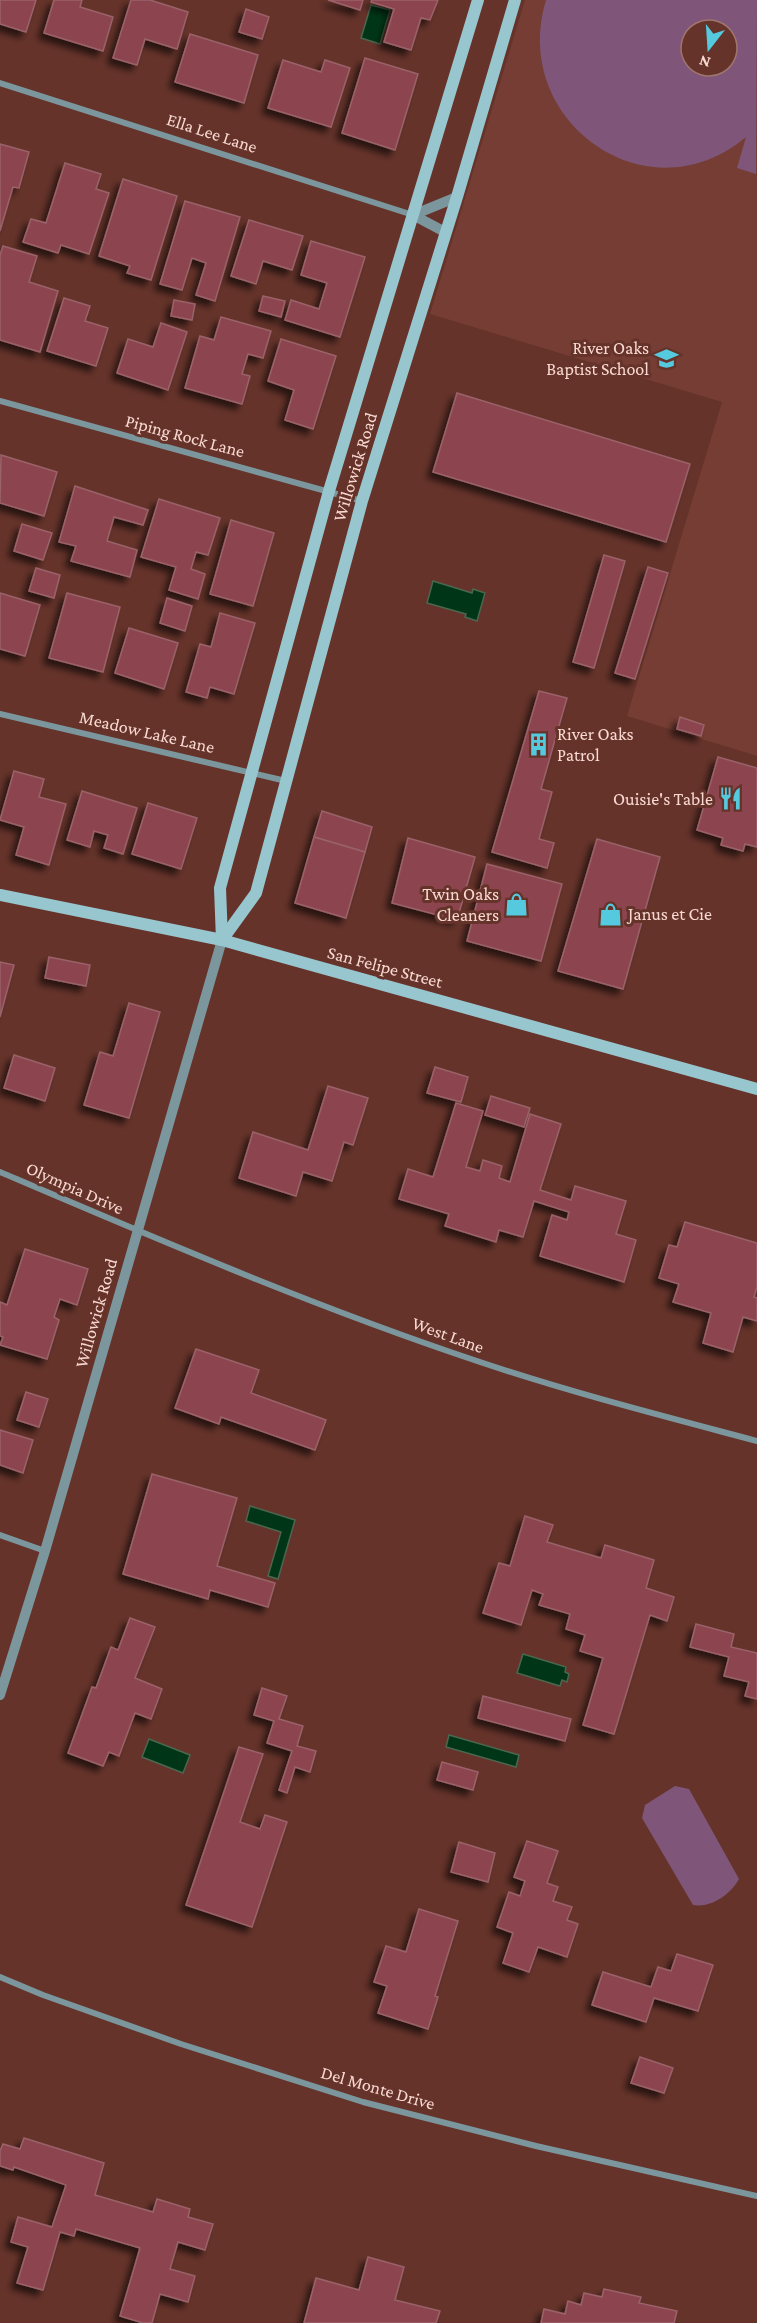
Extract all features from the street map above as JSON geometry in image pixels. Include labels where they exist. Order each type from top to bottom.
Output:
[{"type":"main road","name":"Willowick Road","points":[[222,939],[220,888],[329,491],[478,0]]},
{"type":"main road","name":"Willowick Road","points":[[222,939],[256,893],[363,501],[515,0]]},
{"type":"main road","name":"San Felipe Street","points":[[0,895],[222,939],[757,1089]]},
{"type":"street","name":"Ella Lee Lane","points":[[0,83],[413,215],[446,232]]},
{"type":"street","points":[[413,215],[457,197]]},
{"type":"street","name":"Piping Rock Lane","points":[[0,401],[363,501]]},
{"type":"street","name":"Meadow Lake Lane","points":[[0,714],[286,781]]},
{"type":"street","name":"Willowick Road","points":[[0,1695],[45,1551],[222,939]]},
{"type":"street","name":"Olympia Drive","points":[[0,1172],[138,1232]]},
{"type":"street","name":"West Lane","points":[[138,1232],[353,1317],[478,1362],[618,1404],[757,1441]]},
{"type":"street","points":[[0,1535],[45,1551]]},
{"type":"street","name":"Del Monte Drive","points":[[0,1977],[43,1995],[181,2044],[363,2102],[536,2146],[757,2196]]},
{"type":"shaded area","name":"River Oaks Baptist School","points":[[525,0],[757,0],[757,756],[627,716],[722,402],[430,314]]},
{"type":"shaded area","points":[[546,0],[757,0],[756,174],[737,168],[746,137],[708,160],[668,168],[630,162],[595,145],[567,118],[548,84],[540,44]]},
{"type":"shaded area","points":[[371,5],[390,10],[380,44],[361,38]]},
{"type":"shaded area","points":[[433,581],[472,593],[473,589],[485,593],[477,621],[465,617],[466,614],[427,603]]},
{"type":"shaded area","points":[[250,1506],[295,1520],[278,1579],[268,1576],[281,1532],[246,1521]]},
{"type":"shaded area","points":[[523,1654],[566,1667],[565,1672],[569,1674],[567,1682],[562,1680],[560,1686],[517,1673]]},
{"type":"shaded area","points":[[449,1735],[519,1755],[516,1767],[446,1747]]},
{"type":"shaded area","points":[[149,1739],[190,1755],[183,1773],[142,1757]]},
{"type":"shaded area","points":[[675,1786],[689,1789],[739,1879],[725,1895],[707,1904],[693,1905],[642,1818],[645,1805]]},
{"type":"building","points":[[0,0],[36,0],[26,32],[0,24]]},
{"type":"building","points":[[54,0],[82,0],[80,7],[113,17],[103,51],[44,33]]},
{"type":"building","points":[[131,0],[150,0],[188,12],[177,49],[145,39],[137,65],[113,58]]},
{"type":"building","points":[[328,0],[363,0],[360,10]]},
{"type":"building","points":[[372,0],[438,0],[430,20],[421,18],[411,50],[384,42],[394,9],[371,2]]},
{"type":"building","points":[[246,9],[269,17],[262,39],[239,32]]},
{"type":"building","points":[[190,34],[258,55],[244,103],[175,82]]},
{"type":"building","points":[[365,58],[418,74],[395,150],[342,133]]},
{"type":"building","points":[[283,60],[321,72],[325,60],[350,68],[331,127],[268,108]]},
{"type":"building","points":[[0,144],[29,152],[19,188],[13,187],[0,231]]},
{"type":"building","points":[[65,163],[101,174],[96,189],[109,193],[89,254],[61,245],[58,253],[23,242],[31,219],[46,223]]},
{"type":"building","points":[[123,179],[177,196],[151,280],[127,273],[130,266],[99,256]]},
{"type":"building","points":[[185,201],[240,217],[215,301],[196,295],[206,263],[192,258],[182,290],[160,284]]},
{"type":"building","points":[[249,220],[303,236],[292,270],[263,261],[256,284],[231,276]]},
{"type":"building","points":[[311,241],[365,257],[340,337],[285,320],[291,300],[319,309],[327,283],[301,275]]},
{"type":"building","points":[[3,246],[37,256],[29,282],[58,291],[40,352],[0,340],[0,255]]},
{"type":"building","points":[[263,296],[285,301],[281,317],[259,311]]},
{"type":"building","points":[[64,298],[90,306],[85,321],[108,328],[96,366],[47,351]]},
{"type":"building","points":[[174,300],[195,304],[192,320],[171,316]]},
{"type":"building","points":[[221,317],[271,331],[263,358],[248,354],[242,374],[250,376],[242,404],[185,388],[200,336],[214,340]]},
{"type":"building","points":[[161,323],[187,332],[168,390],[117,373],[128,339],[153,347]]},
{"type":"building","points":[[281,339],[336,356],[313,429],[285,420],[294,390],[268,381]]},
{"type":"building","points":[[457,393],[690,464],[666,542],[433,472]]},
{"type":"building","points":[[1,455],[57,472],[44,516],[0,503]]},
{"type":"building","points":[[75,486],[148,510],[143,525],[114,517],[107,541],[137,550],[130,577],[71,561],[76,546],[59,542]]},
{"type":"building","points":[[159,499],[220,518],[208,555],[196,552],[191,569],[205,574],[198,599],[169,590],[176,567],[141,557]]},
{"type":"building","points":[[231,520],[274,533],[253,606],[210,594]]},
{"type":"building","points":[[22,524],[52,533],[43,560],[14,551]]},
{"type":"building","points":[[604,555],[625,561],[594,668],[573,662]]},
{"type":"building","points":[[648,567],[668,573],[635,679],[615,673]]},
{"type":"building","points":[[36,568],[60,575],[54,598],[29,591]]},
{"type":"building","points":[[0,593],[40,605],[25,656],[0,649]]},
{"type":"building","points":[[67,593],[120,607],[103,672],[49,658]]},
{"type":"building","points":[[167,598],[192,606],[185,631],[160,623]]},
{"type":"building","points":[[220,613],[255,623],[234,694],[210,687],[207,698],[186,692],[200,644],[211,647]]},
{"type":"building","points":[[129,628],[178,643],[164,689],[115,673]]},
{"type":"building","name":"River Oaks Patrol","points":[[539,691],[567,698],[541,789],[552,792],[539,839],[554,843],[547,868],[492,852]]},
{"type":"building","points":[[680,717],[704,725],[701,736],[677,729]]},
{"type":"building","name":"Ouisie's Table","points":[[718,757],[757,768],[757,847],[745,844],[743,851],[721,845],[723,838],[697,830]]},
{"type":"building","points":[[14,771],[44,779],[39,797],[66,804],[49,865],[16,855],[24,827],[0,820]]},
{"type":"building","points":[[82,791],[137,808],[123,854],[104,848],[108,835],[94,831],[90,847],[67,840]]},
{"type":"building","points":[[148,803],[197,818],[181,869],[132,854]]},
{"type":"building","points":[[322,811],[372,827],[365,852],[314,837]]},
{"type":"building","points":[[314,837],[365,852],[346,918],[295,903]]},
{"type":"building","points":[[408,838],[475,857],[457,920],[392,903]]},
{"type":"building","name":"Janus et Cie","points":[[597,839],[660,857],[623,989],[558,971]]},
{"type":"building","name":"Twin Oaks Cleaners","points":[[487,864],[562,884],[541,961],[467,941]]},
{"type":"building","points":[[49,957],[90,965],[86,986],[45,978]]},
{"type":"building","points":[[0,962],[14,965],[0,1017]]},
{"type":"building","points":[[129,1003],[160,1012],[129,1118],[84,1105],[100,1052],[113,1056]]},
{"type":"building","points":[[14,1055],[55,1068],[45,1101],[4,1088]]},
{"type":"building","points":[[435,1067],[468,1077],[461,1102],[427,1093]]},
{"type":"building","points":[[328,1086],[368,1098],[353,1145],[344,1142],[332,1181],[303,1172],[296,1196],[239,1178],[253,1132],[308,1150]]},
{"type":"building","points":[[491,1096],[530,1108],[524,1127],[485,1115]]},
{"type":"building","points":[[456,1103],[483,1111],[466,1167],[480,1171],[483,1160],[502,1166],[499,1178],[510,1182],[530,1114],[561,1124],[540,1190],[571,1200],[575,1186],[626,1201],[616,1234],[636,1240],[624,1282],[540,1256],[552,1215],[567,1220],[569,1212],[534,1201],[523,1237],[499,1230],[496,1242],[445,1226],[449,1214],[399,1199],[408,1169],[433,1177]]},
{"type":"building","points":[[685,1222],[757,1243],[757,1287],[754,1297],[757,1298],[757,1321],[743,1317],[733,1352],[703,1343],[711,1313],[673,1302],[679,1284],[659,1278],[669,1245],[677,1247]]},
{"type":"building","points":[[25,1249],[88,1269],[77,1305],[60,1299],[54,1317],[59,1320],[47,1359],[0,1345],[3,1337],[0,1336],[0,1302],[7,1305]]},
{"type":"building","points":[[196,1349],[259,1370],[251,1393],[326,1420],[315,1450],[221,1417],[219,1424],[175,1408]]},
{"type":"building","points":[[26,1392],[48,1399],[39,1427],[17,1420]]},
{"type":"building","points":[[0,1430],[33,1440],[23,1473],[0,1465]]},
{"type":"building","points":[[152,1474],[237,1498],[217,1566],[275,1583],[268,1607],[210,1590],[208,1599],[123,1574]]},
{"type":"building","points":[[525,1516],[553,1525],[547,1542],[601,1558],[605,1545],[654,1560],[646,1588],[674,1597],[667,1621],[650,1615],[614,1734],[583,1725],[603,1658],[580,1651],[585,1635],[566,1629],[570,1614],[539,1605],[543,1594],[532,1590],[521,1625],[483,1613],[499,1563],[510,1566]]},
{"type":"building","points":[[130,1618],[155,1627],[135,1678],[162,1689],[151,1719],[135,1713],[119,1756],[109,1752],[103,1766],[68,1753],[92,1687],[96,1688],[111,1647],[118,1650]]},
{"type":"building","points":[[696,1624],[734,1634],[731,1647],[757,1653],[757,1699],[745,1696],[749,1682],[724,1676],[729,1657],[690,1647]]},
{"type":"building","points":[[262,1688],[287,1696],[279,1719],[303,1726],[297,1746],[316,1751],[310,1772],[295,1767],[287,1793],[279,1790],[292,1751],[267,1743],[274,1721],[254,1715]]},
{"type":"building","points":[[483,1696],[571,1719],[565,1741],[478,1718]]},
{"type":"building","points":[[239,1747],[263,1754],[240,1822],[260,1829],[265,1815],[287,1822],[252,1927],[186,1905]]},
{"type":"building","points":[[442,1762],[478,1772],[473,1790],[437,1780]]},
{"type":"building","points":[[527,1841],[558,1851],[547,1883],[558,1887],[553,1901],[572,1907],[567,1920],[578,1924],[567,1957],[538,1947],[529,1972],[503,1963],[513,1933],[497,1927],[509,1892],[520,1896],[525,1881],[514,1877]]},
{"type":"building","points":[[459,1842],[495,1853],[488,1882],[451,1872]]},
{"type":"building","points":[[419,1909],[458,1921],[435,1996],[438,1997],[428,2029],[378,2013],[387,1986],[374,1982],[386,1946],[406,1952]]},
{"type":"building","points":[[677,1954],[713,1965],[698,2011],[654,1998],[646,2022],[592,2005],[603,1972],[651,1987],[658,1967],[671,1971]]},
{"type":"building","points":[[640,2057],[673,2068],[664,2093],[631,2083]]},
{"type":"building","points":[[24,2138],[104,2163],[95,2195],[153,2212],[157,2199],[190,2209],[188,2217],[213,2224],[205,2250],[178,2242],[170,2269],[195,2276],[188,2302],[160,2294],[152,2323],[143,2323],[120,2316],[140,2248],[76,2229],[74,2236],[60,2232],[43,2290],[17,2283],[28,2247],[11,2242],[18,2217],[52,2227],[66,2185],[14,2167],[13,2170],[0,2166],[0,2151],[3,2144],[20,2149]]},
{"type":"building","points":[[368,2257],[404,2267],[395,2300],[440,2311],[436,2323],[304,2323],[316,2278],[359,2290]]},
{"type":"building","points":[[604,2289],[641,2297],[639,2303],[677,2311],[674,2323],[541,2323],[544,2309],[565,2314],[568,2301],[581,2305],[584,2293],[602,2297]]},
{"type":"place","name":"River Oaks Baptist School","points":[[667,358]]},
{"type":"place","name":"River Oaks Patrol","points":[[539,744]]},
{"type":"place","name":"Ouisie's Table","points":[[731,799]]},
{"type":"place","name":"Twin Oaks Cleaners","points":[[517,904]]},
{"type":"place","name":"Janus et Cie","points":[[610,914]]}]
